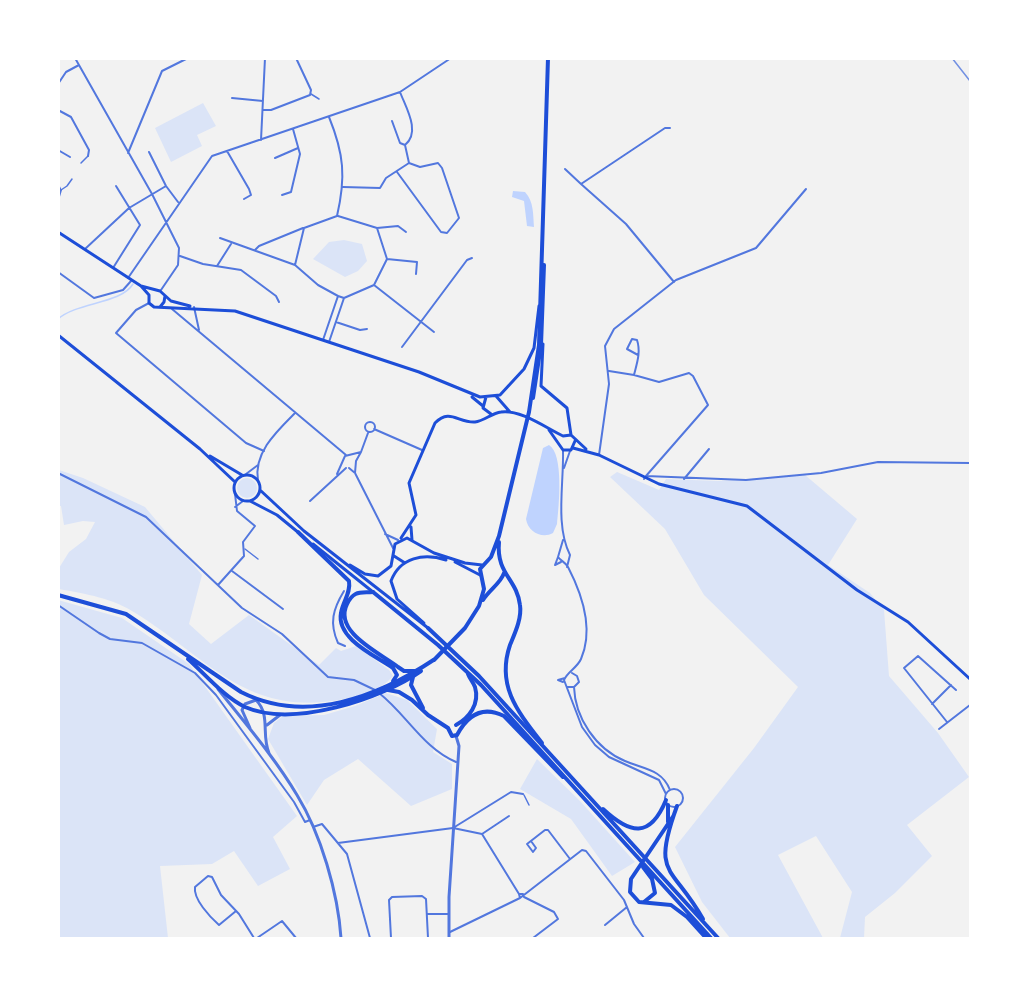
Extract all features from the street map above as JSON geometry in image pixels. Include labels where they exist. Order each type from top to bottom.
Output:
[{"type":"main road","points":[[529,411],[538,345],[542,276],[548,58]]},
{"type":"main road","points":[[544,216],[540,382],[545,390],[567,408],[571,435],[575,441],[587,450],[645,478],[747,506],[856,590],[908,622],[970,679]]},
{"type":"main road","points":[[60,234],[141,286],[160,291],[165,296],[194,307]]},
{"type":"main road","points":[[153,290],[149,295],[149,303],[154,307],[194,307],[235,311],[419,372],[468,394],[486,397],[496,396],[517,378],[532,353],[542,276]]},
{"type":"main road","points":[[141,286],[149,295]]},
{"type":"main road","points":[[160,307],[165,296]]},
{"type":"main road","points":[[479,606],[484,589],[481,577],[483,565],[488,561],[499,536],[537,379],[543,324]]},
{"type":"main road","points":[[58,335],[200,449],[235,482],[235,494],[243,501],[250,501],[277,515],[374,592],[468,673],[709,939]]},
{"type":"main road","points":[[468,394],[492,414]]},
{"type":"main road","points":[[496,396],[510,412],[563,436],[571,435]]},
{"type":"main road","points":[[480,421],[486,397]]},
{"type":"main road","points":[[499,412],[502,404]]},
{"type":"main road","points":[[483,565],[449,559],[417,545],[412,540],[411,528],[417,509],[409,483],[422,450],[440,418],[453,415],[467,422],[480,421],[492,414],[510,412]]},
{"type":"main road","points":[[548,429],[563,450],[587,450]]},
{"type":"main road","points":[[559,443],[563,436]]},
{"type":"main road","points":[[572,449],[575,441]]},
{"type":"main road","points":[[200,449],[258,481],[260,490],[276,507],[428,628]]},
{"type":"main road","points":[[235,482],[244,475]]},
{"type":"main road","points":[[250,501],[260,490]]},
{"type":"main road","points":[[324,547],[371,576],[391,566],[394,556],[393,548],[411,528]]},
{"type":"main road","points":[[298,532],[349,581],[350,590],[340,621],[353,638],[393,668],[397,675],[393,683]]},
{"type":"main road","points":[[499,536],[500,564],[518,595],[520,606],[506,660],[506,683],[517,711],[558,763]]},
{"type":"main road","points":[[400,539],[412,540]]},
{"type":"main road","points":[[415,558],[417,545]]},
{"type":"main road","points":[[494,584],[464,565],[423,555],[405,563],[393,576],[393,590],[397,598],[479,676],[718,939]]},
{"type":"main road","points":[[394,556],[405,563]]},
{"type":"main road","points":[[488,561],[500,564]]},
{"type":"main road","points":[[172,646],[244,706],[263,711],[285,712],[330,709],[414,676],[435,659],[455,638],[504,573]]},
{"type":"main road","points":[[374,592],[355,593],[344,609],[346,627],[353,638],[375,649],[404,670],[418,670]]},
{"type":"main road","points":[[58,595],[126,614],[256,700],[287,706],[325,707],[370,694]]},
{"type":"main road","points":[[382,690],[435,659]]},
{"type":"main road","points":[[448,728],[449,734],[456,736],[458,727],[471,713],[476,701],[475,688],[468,673]]},
{"type":"main road","points":[[414,676],[411,685],[428,715]]},
{"type":"main road","points":[[382,690],[405,695],[428,715],[448,728],[458,727],[473,715],[487,711],[496,712],[508,720],[567,781]]},
{"type":"main road","points":[[595,804],[621,825],[639,829],[655,821],[666,797]]},
{"type":"main road","points":[[668,805],[668,822]]},
{"type":"main road","points":[[677,806],[664,849],[666,865],[675,883],[697,909],[708,928]]},
{"type":"main road","points":[[674,815],[631,879],[630,892],[633,898],[644,902],[665,903],[678,909],[709,939]]},
{"type":"main road","points":[[622,841],[655,886],[651,898],[644,902]]},
{"type":"street","points":[[75,58],[152,194],[180,256],[178,266],[160,291]]},
{"type":"street","points":[[128,153],[162,71],[188,58]]},
{"type":"street","points":[[261,140],[265,58]]},
{"type":"street","points":[[264,110],[308,97],[311,93],[296,58]]},
{"type":"street","points":[[58,272],[94,298],[123,290],[178,202],[209,158],[400,92],[451,58]]},
{"type":"street","points":[[58,84],[66,72],[79,65]]},
{"type":"street","points":[[400,92],[414,132],[411,140],[405,145]]},
{"type":"street","points":[[232,98],[263,101]]},
{"type":"street","points":[[58,110],[70,117],[89,150],[88,156]]},
{"type":"street","points":[[328,116],[340,144],[343,188],[337,216]]},
{"type":"street","points":[[392,121],[400,143],[405,145]]},
{"type":"street","points":[[581,184],[665,128],[670,128]]},
{"type":"street","points":[[282,195],[291,192],[300,154],[292,129]]},
{"type":"street","points":[[405,145],[409,163]]},
{"type":"street","points":[[275,158],[298,148]]},
{"type":"street","points":[[58,150],[70,157]]},
{"type":"street","points":[[227,151],[249,189],[251,195],[244,199]]},
{"type":"street","points":[[149,152],[166,186],[178,202]]},
{"type":"street","points":[[343,188],[380,188],[385,180],[409,163]]},
{"type":"street","points":[[397,172],[441,232],[447,233],[459,218],[438,163],[420,167],[409,163]]},
{"type":"street","points":[[565,169],[626,224],[674,282]]},
{"type":"street","points":[[113,268],[140,225],[116,186]]},
{"type":"street","points":[[85,249],[129,208],[166,186]]},
{"type":"street","points":[[599,455],[609,371],[605,346],[614,329],[674,282],[756,248],[806,189]]},
{"type":"street","points":[[58,200],[61,190]]},
{"type":"street","points":[[255,250],[259,246],[337,216],[377,228],[398,226],[406,232]]},
{"type":"street","points":[[295,265],[304,228]]},
{"type":"street","points":[[220,238],[231,244],[295,265],[318,285],[344,298],[374,285],[387,259],[377,228]]},
{"type":"street","points":[[217,266],[231,244]]},
{"type":"street","points":[[180,256],[241,270],[276,296],[279,302]]},
{"type":"street","points":[[402,347],[467,260],[472,258]]},
{"type":"street","points":[[387,259],[417,262],[416,274]]},
{"type":"street","points":[[374,285],[434,332]]},
{"type":"street","points":[[323,340],[338,296]]},
{"type":"street","points":[[329,342],[344,298]]},
{"type":"street","points":[[149,303],[136,310],[116,333],[246,442],[264,451]]},
{"type":"street","points":[[194,307],[201,333]]},
{"type":"street","points":[[171,308],[345,456],[361,452]]},
{"type":"street","points":[[197,319],[204,308]]},
{"type":"street","points":[[336,322],[360,330],[367,329]]},
{"type":"street","points":[[634,375],[638,355],[639,344],[637,340],[632,339],[627,349],[638,355]]},
{"type":"street","points":[[609,371],[659,382],[689,373],[693,375],[708,405],[645,478]]},
{"type":"street","points":[[604,410],[610,411]]},
{"type":"street","points":[[258,481],[258,465],[264,451],[272,437],[295,413]]},
{"type":"street","points":[[369,432],[365,427],[367,423],[373,424],[374,429],[422,450]]},
{"type":"street","points":[[355,473],[356,463],[369,432],[374,429]]},
{"type":"street","points":[[563,471],[572,449]]},
{"type":"street","points":[[684,479],[709,449]]},
{"type":"street","points":[[563,450],[563,550],[555,565],[570,555],[563,550]]},
{"type":"street","points":[[352,455],[356,463]]},
{"type":"street","points":[[310,501],[337,474],[345,456]]},
{"type":"street","points":[[645,478],[718,481],[778,478],[878,462],[970,463]]},
{"type":"street","points":[[343,463],[355,473],[393,548]]},
{"type":"street","points":[[337,474],[356,463]]},
{"type":"street","points":[[244,475],[258,465]]},
{"type":"street","points":[[58,473],[146,517],[246,612],[282,634],[328,677],[354,680],[369,685],[397,709],[434,751],[456,762]]},
{"type":"street","points":[[218,585],[243,556],[245,549],[243,542],[255,526],[235,507],[235,494]]},
{"type":"street","points":[[235,507],[243,501]]},
{"type":"street","points":[[383,532],[400,539]]},
{"type":"street","points":[[558,557],[567,567],[586,618],[586,643],[576,668],[565,678],[558,680],[567,687],[582,727],[595,745],[609,757],[659,780],[668,805],[677,806],[682,802],[682,794],[675,789],[670,790]]},
{"type":"street","points":[[232,571],[283,609]]},
{"type":"street","points":[[344,591],[336,602],[332,620],[338,644],[345,646]]},
{"type":"street","points":[[58,604],[110,639],[142,643],[195,673],[216,696],[294,802],[305,822],[310,820]]},
{"type":"street","points":[[345,646],[353,638]]},
{"type":"street","points":[[345,646],[353,638]]},
{"type":"street","points":[[947,722],[904,668],[915,657],[925,661],[956,690]]},
{"type":"street","points":[[196,666],[218,690],[297,795],[313,826],[339,910],[341,939]]},
{"type":"street","points":[[567,687],[574,687],[579,682],[576,668]]},
{"type":"street","points":[[570,673],[577,676]]},
{"type":"street","points":[[564,683],[565,678]]},
{"type":"street","points":[[932,704],[951,685]]},
{"type":"street","points":[[574,687],[578,711],[597,740],[625,761],[662,777],[670,790]]},
{"type":"street","points":[[251,733],[243,715],[244,706],[256,700],[263,711],[266,727],[265,745],[272,759]]},
{"type":"street","points":[[939,729],[970,705]]},
{"type":"street","points":[[266,727],[285,712]]},
{"type":"street","points":[[449,939],[456,762],[459,746],[456,736]]},
{"type":"street","points":[[666,797],[670,790]]},
{"type":"street","points":[[453,828],[511,792],[523,794]]},
{"type":"street","points":[[338,843],[453,828],[482,834],[509,816]]},
{"type":"street","points":[[313,826],[322,824],[347,854],[370,939]]},
{"type":"street","points":[[531,841],[548,830],[570,859]]},
{"type":"street","points":[[482,834],[522,896],[554,912],[558,919],[533,939]]},
{"type":"street","points":[[449,933],[522,896],[582,850],[586,851],[627,907],[644,939]]},
{"type":"street","points":[[236,911],[219,925],[198,900],[195,887],[208,876],[212,877],[221,895],[236,911],[256,939],[282,921],[296,939]]},
{"type":"street","points":[[391,939],[389,900],[392,897],[422,896],[426,898],[428,939]]},
{"type":"street","points":[[605,925],[627,907]]},
{"type":"street","points":[[427,914],[449,914]]},
{"type":"lane","points":[[311,93],[319,99]]},
{"type":"lane","points":[[81,164],[88,156]]},
{"type":"lane","points":[[58,184],[61,190],[72,179]]},
{"type":"lane","points":[[245,549],[258,559]]},
{"type":"lane","points":[[523,794],[529,805]]},
{"type":"shaded area","points":[[203,103],[216,126],[197,135],[202,146],[171,162],[155,128]]},
{"type":"shaded area","points":[[344,240],[362,244],[367,261],[358,271],[345,277],[313,259],[329,242]]},
{"type":"shaded area","points":[[59,470],[83,478],[145,507],[202,575],[189,624],[211,644],[249,615],[319,665],[336,648],[341,651],[356,646],[389,670],[393,676],[377,688],[350,698],[311,703],[281,700],[256,693],[232,681],[137,614],[118,604],[99,597],[59,589],[59,568],[69,552],[86,539],[95,522],[83,521],[64,525],[61,506],[59,506]]},
{"type":"shaded area","points":[[617,472],[659,490],[666,479],[718,481],[805,475],[857,519],[828,565],[870,593],[884,610],[889,676],[938,733],[969,777],[907,825],[932,856],[895,893],[865,917],[864,938],[840,938],[852,892],[816,836],[778,855],[823,938],[730,938],[702,902],[675,847],[754,748],[798,687],[704,595],[665,529],[610,477]]},
{"type":"shaded area","points":[[243,478],[251,478],[257,484],[257,492],[251,498],[243,498],[237,492],[237,484]]},
{"type":"shaded area","points":[[58,600],[122,618],[189,664],[297,816],[273,837],[290,869],[258,886],[234,851],[212,864],[160,866],[168,938],[59,938]]},
{"type":"shaded area","points":[[386,693],[407,700],[437,729],[433,752],[452,764],[452,789],[411,806],[358,759],[324,780],[307,805],[268,739],[274,723],[283,716],[324,715],[355,706]]},
{"type":"shaded area","points":[[537,759],[580,801],[635,862],[612,876],[571,819],[520,789]]},
{"type":"water","points":[[513,191],[525,192],[528,196],[534,227],[527,226],[524,201],[512,197]]},
{"type":"water","points":[[549,445],[554,450],[559,469],[559,505],[557,524],[553,533],[540,535],[530,528],[526,519],[543,448]]},
{"type":"waterway","points":[[58,319],[76,309],[119,296],[133,284]]},
{"type":"railway","points":[[952,58],[970,81]]}]
